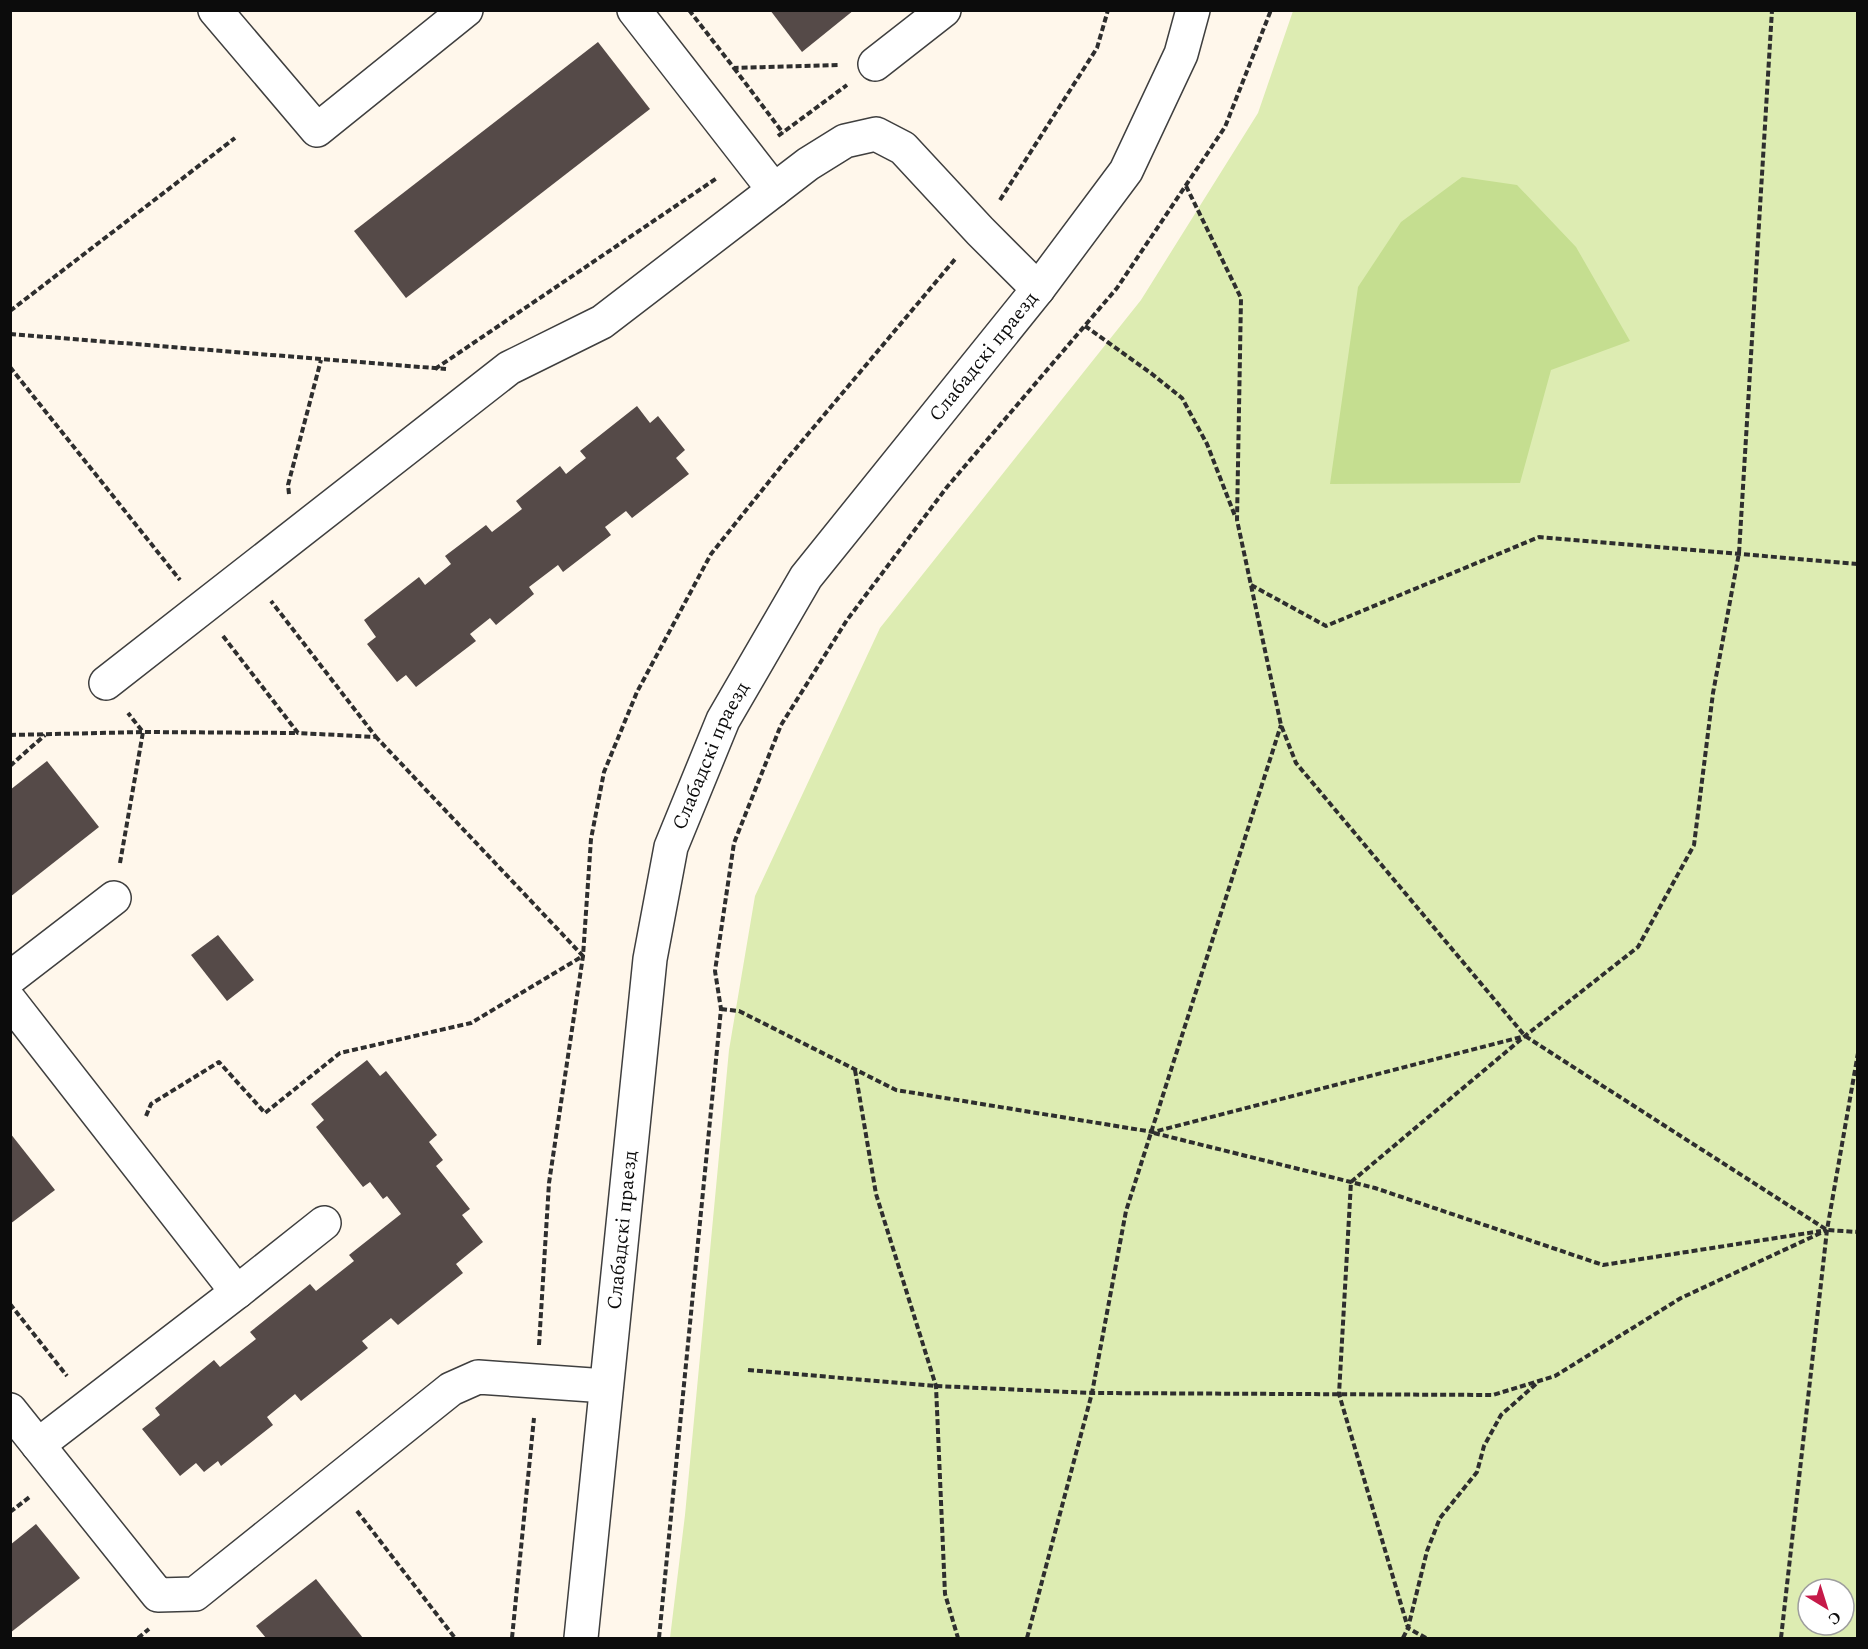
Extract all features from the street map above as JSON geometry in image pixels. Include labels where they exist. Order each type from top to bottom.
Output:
[{"type":"street","points":[[215,10],[317,130],[466,10]]},
{"type":"street","points":[[634,10],[774,190]]},
{"type":"street","points":[[875,64],[944,10]]},
{"type":"street","name":"Слабадскі праезд","points":[[581,1638],[650,959],[671,847],[723,720],[806,577],[1038,289],[1126,171],[1180,54],[1193,10]]},
{"type":"street","points":[[106,683],[509,368],[602,322],[808,164],[845,141],[876,134],[903,148],[1038,289]]},
{"type":"street","points":[[10,978],[114,898]]},
{"type":"street","points":[[10,1002],[237,1292]]},
{"type":"street","points":[[38,1445],[324,1223]]},
{"type":"street","points":[[10,1410],[158,1595],[195,1594],[451,1389],[478,1377],[606,1386]]},
{"type":"path","points":[[689,10],[783,133]]},
{"type":"path","points":[[659,1638],[721,1009],[715,971],[734,843],[781,725],[848,620],[940,497],[1117,288],[1225,127],[1271,10]]},
{"type":"path","points":[[1426,1638],[1408,1628],[1339,1394],[1351,1182],[1525,1036],[1638,947],[1694,845],[1713,693],[1739,553],[1772,10]]},
{"type":"path","points":[[435,369],[783,133],[875,64]]},
{"type":"path","points":[[734,68],[875,64]]},
{"type":"path","points":[[10,311],[235,138]]},
{"type":"path","points":[[1186,185],[1242,298],[1237,520]]},
{"type":"path","points":[[1085,326],[1182,398],[1207,444],[1237,520],[1281,725],[1296,763],[1525,1036],[1827,1230]]},
{"type":"path","points":[[10,334],[435,369],[509,368]]},
{"type":"path","points":[[293,537],[288,485],[321,360]]},
{"type":"path","points":[[10,367],[202,608],[298,733]]},
{"type":"path","points":[[1251,585],[1326,626],[1539,537],[1857,564]]},
{"type":"path","points":[[131,1156],[151,1104],[219,1062],[265,1113],[340,1053],[471,1023],[583,957],[376,737],[248,572]]},
{"type":"path","points":[[106,683],[143,732],[114,898]]},
{"type":"path","points":[[1028,1638],[1092,1393],[1126,1211],[1281,725]]},
{"type":"path","points":[[10,735],[143,732],[298,733],[376,737]]},
{"type":"path","points":[[10,766],[45,735]]},
{"type":"path","points":[[721,1009],[739,1011],[896,1090],[1153,1132],[1376,1188],[1603,1265],[1827,1230],[1857,1232]]},
{"type":"path","points":[[1153,1132],[1525,1036]]},
{"type":"path","points":[[1781,1638],[1827,1230],[1857,1053]]},
{"type":"path","points":[[855,1070],[876,1194],[936,1386],[945,1594],[958,1638]]},
{"type":"path","points":[[748,1370],[936,1386],[1092,1393],[1493,1395],[1555,1376],[1681,1298],[1827,1230]]},
{"type":"path","points":[[10,1304],[90,1406]]},
{"type":"path","points":[[1403,1638],[1408,1628],[1427,1551],[1440,1518],[1477,1472],[1484,1446],[1501,1415],[1538,1382]]},
{"type":"path","points":[[334,1482],[456,1638]]},
{"type":"path","points":[[10,1512],[36,1493]]},
{"type":"green space","points":[[1293,11],[1857,11],[1857,1638],[670,1638],[685,1515],[729,1050],[755,896],[880,628],[1141,300],[1258,113]]},
{"type":"green space","points":[[1462,177],[1517,185],[1576,247],[1630,341],[1551,370],[1520,483],[1330,484],[1358,287],[1401,222]]},
{"type":"building","points":[[770,10],[854,10],[802,52]]},
{"type":"building","points":[[598,42],[650,109],[406,298],[354,231]]},
{"type":"building","points":[[637,406],[650,423],[658,416],[685,450],[676,458],[689,474],[632,518],[626,511],[605,527],[611,535],[563,572],[558,565],[529,587],[534,594],[496,625],[490,618],[470,634],[476,641],[416,687],[406,675],[397,682],[367,644],[376,637],[364,620],[419,577],[425,585],[451,564],[445,556],[486,525],[492,532],[522,509],[516,501],[560,466],[566,474],[586,458],[580,451]]},
{"type":"building","points":[[47,761],[99,827],[10,897],[10,790]]},
{"type":"building","points":[[218,935],[254,980],[227,1001],[191,955]]},
{"type":"building","points":[[367,1060],[380,1076],[386,1071],[437,1135],[429,1142],[443,1160],[436,1166],[470,1209],[462,1215],[483,1242],[456,1264],[463,1273],[398,1325],[391,1318],[362,1341],[368,1348],[301,1401],[295,1394],[267,1417],[273,1425],[221,1466],[218,1461],[204,1472],[196,1463],[180,1476],[142,1429],[160,1415],[155,1408],[214,1360],[220,1367],[256,1339],[250,1332],[310,1284],[316,1291],[354,1261],[349,1255],[401,1214],[387,1196],[383,1199],[370,1182],[363,1187],[316,1127],[324,1120],[311,1104]]},
{"type":"building","points":[[10,1133],[55,1190],[10,1224]]},
{"type":"building","points":[[36,1524],[80,1578],[10,1633],[10,1545]]},
{"type":"building","points":[[316,1579],[363,1638],[266,1638],[256,1626]]}]
